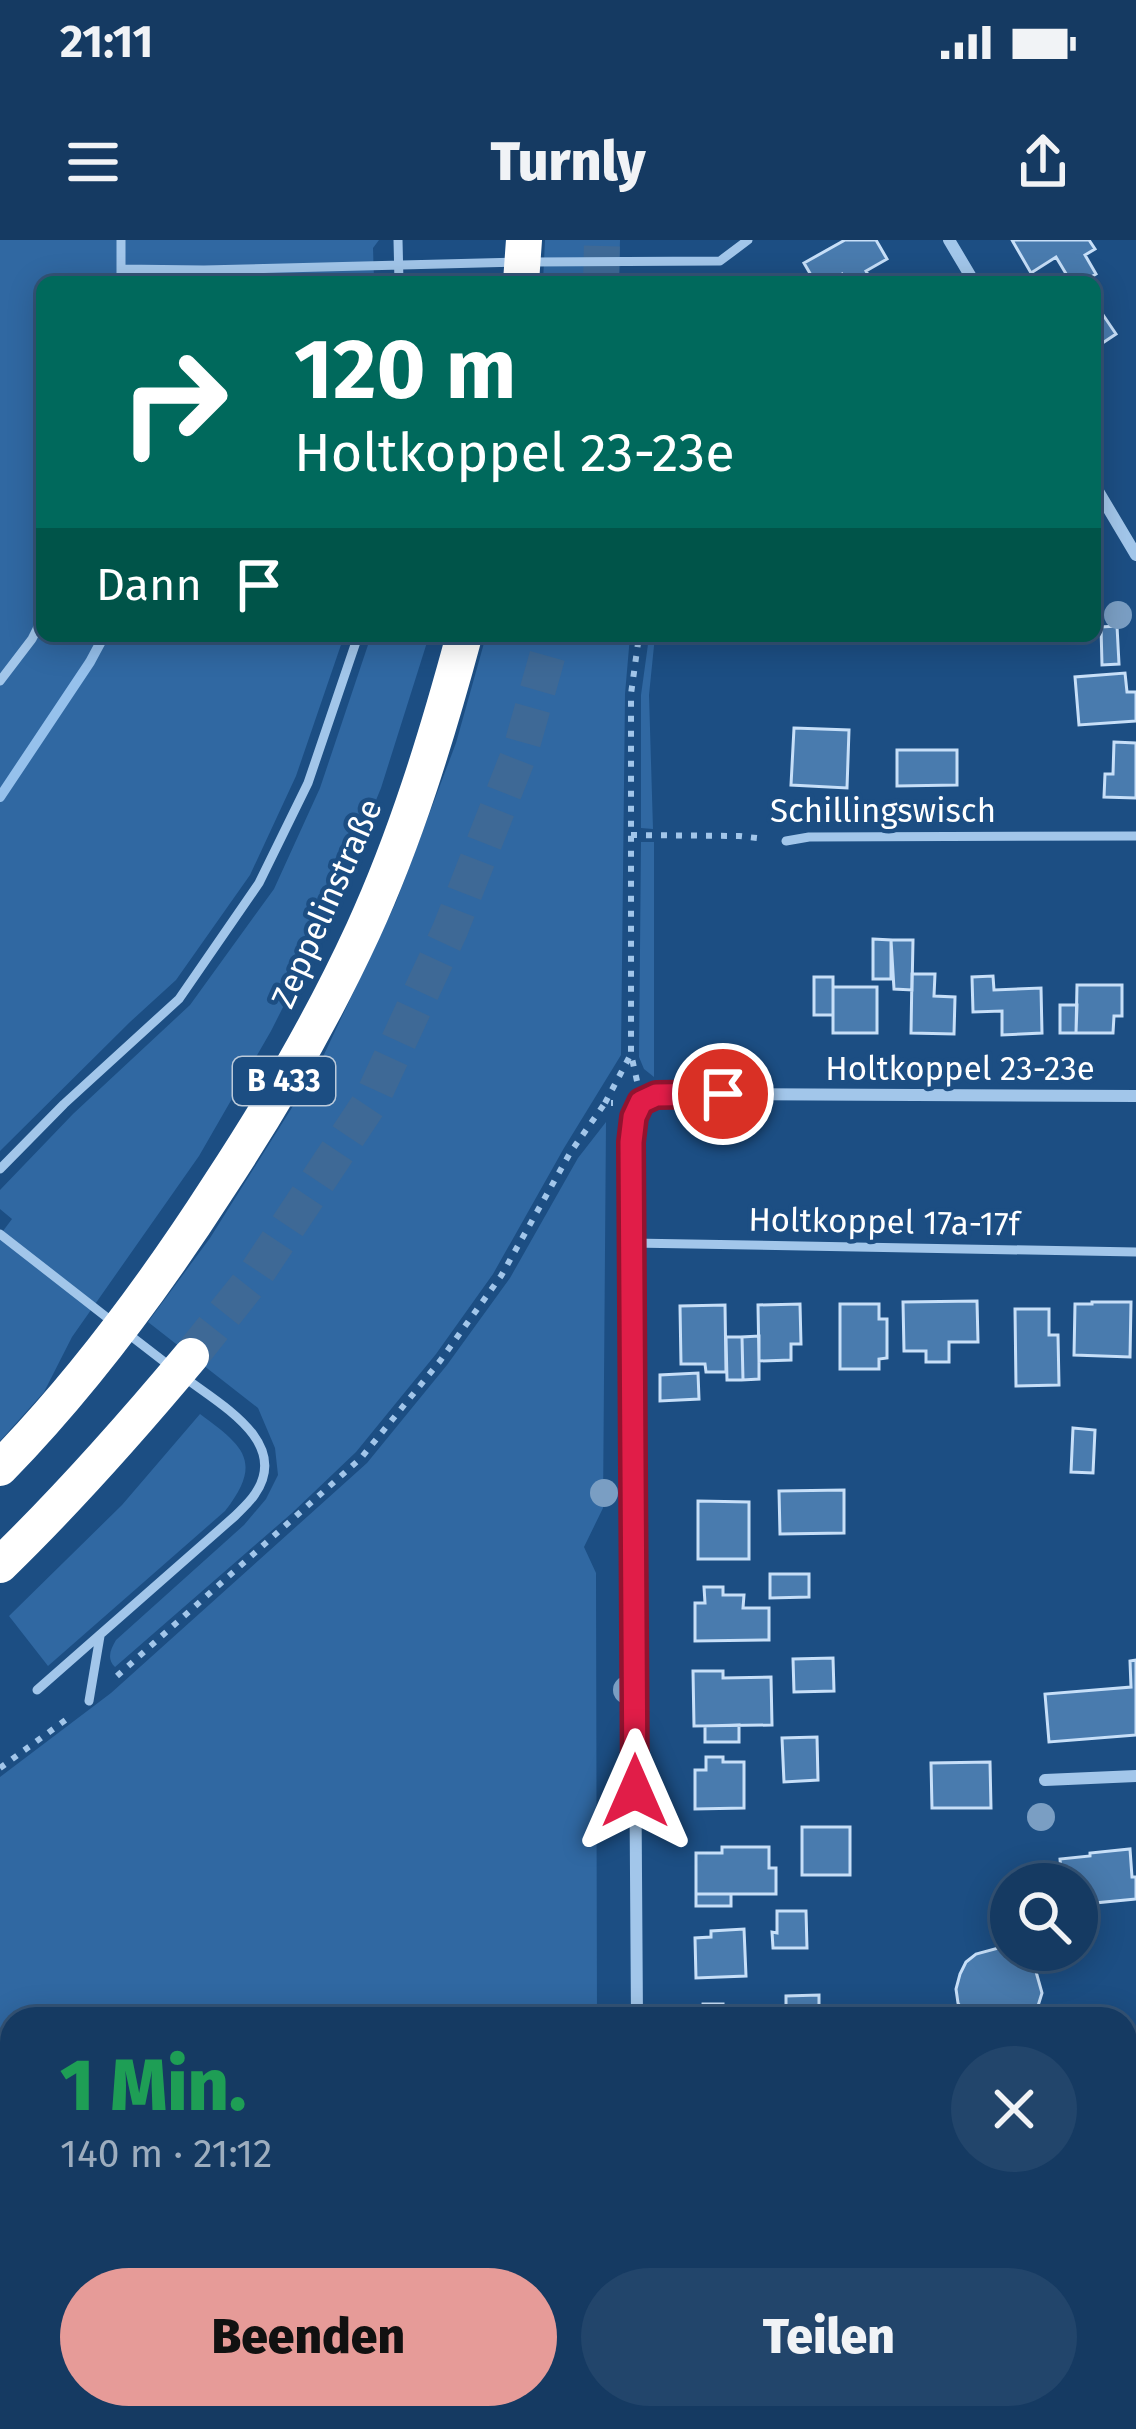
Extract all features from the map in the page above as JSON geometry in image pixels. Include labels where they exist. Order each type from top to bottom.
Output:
[{"type":"highway","points":[[521,276],[524,240]]},
{"type":"highway","name":"Zeppelinstraße","points":[[0,1468],[103,1354],[166,1269],[304,1047],[364,929],[405,828],[462,642]]},
{"type":"highway","points":[[0,1565],[87,1476],[191,1356]]},
{"type":"street","points":[[950,240],[971,276]]},
{"type":"street","points":[[1101,496],[1136,555]]},
{"type":"street","name":"Holtkoppel 23-23e","points":[[641,1102],[677,1094],[1136,1096]]},
{"type":"street","points":[[637,2007],[631,1142],[641,1102]]},
{"type":"street","points":[[1045,1780],[1136,1776]]},
{"type":"lane","points":[[121,240],[121,276],[425,264],[720,261],[748,240]]},
{"type":"lane","points":[[398,240],[399,276]]},
{"type":"lane","points":[[0,681],[36,630]]},
{"type":"lane","points":[[0,1169],[179,999],[259,883],[308,783],[356,642]]},
{"type":"lane","name":"Schillingswisch","points":[[786,841],[809,837],[1136,836]]},
{"type":"lane","points":[[0,1234],[246,1425],[263,1449],[266,1470],[256,1493],[218,1531],[37,1690]]},
{"type":"lane","name":"Holtkoppel 17a-17f","points":[[632,1243],[1136,1252]]},
{"type":"lane","points":[[89,1701],[100,1636]]},
{"type":"path","points":[[604,1103],[641,1102],[631,1054],[632,694],[638,642]]},
{"type":"path","name":"Schillingswisch","points":[[631,835],[786,841]]},
{"type":"path","points":[[0,1768],[89,1701],[361,1458],[501,1276],[631,1054]]},
{"type":"shaded area","points":[[0,240],[379,240],[373,248],[374,276],[36,276],[36,642],[342,642],[296,776],[250,875],[176,980],[0,1151]]},
{"type":"shaded area","points":[[545,240],[620,240],[619,276],[543,276]]},
{"type":"shaded area","points":[[369,642],[427,642],[381,788],[327,920],[271,1031],[199,1156],[72,1337],[44,1392],[0,1441],[0,1235],[12,1219],[0,1209],[0,1190],[190,1005],[274,889],[320,788]]},
{"type":"shaded area","points":[[484,642],[629,642],[621,1055],[493,1274],[436,1354],[356,1452],[115,1667],[110,1657],[116,1640],[244,1525],[278,1475],[275,1448],[258,1408],[148,1322],[210,1238],[320,1063],[396,902],[456,743]]},
{"type":"shaded area","points":[[648,642],[654,642],[649,695],[653,829],[641,828],[641,695]]},
{"type":"shaded area","points":[[641,842],[654,842],[654,1077],[639,1057]]},
{"type":"shaded area","points":[[606,1122],[603,1508],[584,1547],[596,1573],[597,2007],[0,2007],[0,1777],[111,1693],[367,1463],[510,1278],[578,1158]]},
{"type":"shaded area","points":[[200,1414],[228,1436],[243,1456],[246,1467],[237,1494],[225,1511],[48,1666],[9,1616],[122,1505]]},
{"type":"building","points":[[845,240],[876,240],[887,259],[866,271],[869,276],[812,276],[804,263]]},
{"type":"building","points":[[1012,240],[1089,240],[1095,249],[1085,255],[1096,274],[1093,276],[1067,276],[1056,257],[1031,273]]},
{"type":"building","points":[[1101,312],[1116,334],[1101,344]]},
{"type":"building","points":[[1117,626],[1119,664],[1102,665],[1101,627]]},
{"type":"building","points":[[1125,673],[1127,692],[1136,692],[1136,721],[1079,725],[1075,677]]},
{"type":"building","points":[[794,728],[849,730],[847,788],[791,785]]},
{"type":"building","points":[[1114,742],[1136,743],[1136,798],[1104,797],[1105,774],[1113,774]]},
{"type":"building","points":[[897,750],[957,750],[957,785],[897,786]]},
{"type":"building","points":[[873,939],[891,940],[891,979],[873,979]]},
{"type":"building","points":[[891,940],[913,940],[912,990],[894,989]]},
{"type":"building","points":[[912,974],[935,974],[934,996],[955,997],[954,1034],[911,1033]]},
{"type":"building","points":[[993,976],[994,990],[1041,988],[1042,1033],[1002,1035],[1002,1011],[973,1012],[972,977]]},
{"type":"building","points":[[814,977],[833,977],[833,1015],[814,1015]]},
{"type":"building","points":[[1077,985],[1122,985],[1122,1016],[1114,1016],[1113,1033],[1076,1033]]},
{"type":"building","points":[[833,987],[877,987],[877,1033],[833,1033]]},
{"type":"building","points":[[1060,1005],[1077,1005],[1076,1033],[1060,1033]]},
{"type":"building","points":[[977,1301],[978,1342],[949,1342],[949,1362],[926,1362],[926,1351],[904,1351],[903,1302]]},
{"type":"building","points":[[1131,1302],[1130,1357],[1074,1355],[1075,1304]]},
{"type":"building","points":[[800,1304],[801,1344],[791,1344],[791,1360],[759,1361],[758,1305]]},
{"type":"building","points":[[840,1304],[879,1304],[879,1319],[887,1319],[887,1358],[879,1359],[879,1369],[840,1369]]},
{"type":"building","points":[[725,1305],[726,1372],[706,1372],[705,1364],[681,1364],[680,1306]]},
{"type":"building","points":[[1015,1309],[1049,1309],[1049,1335],[1058,1335],[1059,1385],[1016,1386]]},
{"type":"building","points":[[759,1336],[759,1379],[743,1380],[742,1337]]},
{"type":"building","points":[[726,1337],[742,1337],[743,1380],[727,1380]]},
{"type":"building","points":[[698,1373],[699,1399],[660,1401],[660,1375]]},
{"type":"building","points":[[1073,1428],[1095,1430],[1093,1473],[1071,1472]]},
{"type":"building","points":[[844,1490],[844,1533],[780,1534],[779,1491]]},
{"type":"building","points":[[698,1501],[749,1502],[749,1559],[698,1559]]},
{"type":"building","points":[[770,1574],[809,1574],[809,1597],[770,1598]]},
{"type":"building","points":[[704,1587],[723,1587],[723,1595],[744,1595],[743,1608],[769,1608],[769,1640],[695,1641],[695,1603],[705,1603]]},
{"type":"building","points":[[833,1658],[834,1691],[794,1692],[793,1659]]},
{"type":"building","points":[[1136,1660],[1136,1735],[1049,1742],[1045,1694],[1131,1687],[1130,1661]]},
{"type":"building","points":[[693,1671],[723,1671],[723,1678],[771,1677],[772,1725],[694,1726]]},
{"type":"building","points":[[739,1725],[739,1742],[705,1742],[705,1726]]},
{"type":"building","points":[[817,1737],[818,1780],[784,1782],[782,1738]]},
{"type":"building","points":[[706,1757],[744,1762],[744,1808],[695,1809],[695,1770],[706,1770]]},
{"type":"building","points":[[990,1762],[991,1808],[932,1808],[931,1763]]},
{"type":"building","points":[[802,1827],[850,1827],[850,1875],[802,1875]]},
{"type":"building","points":[[722,1847],[769,1847],[769,1868],[776,1868],[776,1894],[696,1894],[696,1853],[722,1853]]},
{"type":"building","points":[[1130,1849],[1136,1899],[1098,1903],[1098,1863],[1060,1863],[1060,1859]]},
{"type":"building","points":[[696,1894],[731,1894],[731,1906],[696,1906]]},
{"type":"building","points":[[777,1911],[806,1911],[807,1948],[773,1948]]},
{"type":"building","points":[[744,1929],[746,1976],[696,1978],[695,1938],[711,1937],[711,1931]]},
{"type":"building","points":[[990,1950],[990,1971],[1036,1971],[1042,1993],[1037,2007],[960,2007],[956,1989],[966,1962]]},
{"type":"building","points":[[819,1995],[819,2007],[786,2007],[786,1996]]},
{"type":"waterway","points":[[0,797],[101,642]]},
{"type":"tunnel","points":[[601,276],[602,240]]},
{"type":"tunnel","points":[[191,1356],[254,1277],[371,1101],[450,930],[521,749],[551,642]]},
{"type":"route","points":[[635,1791],[634,1117],[641,1102],[656,1095],[723,1094]]}]
